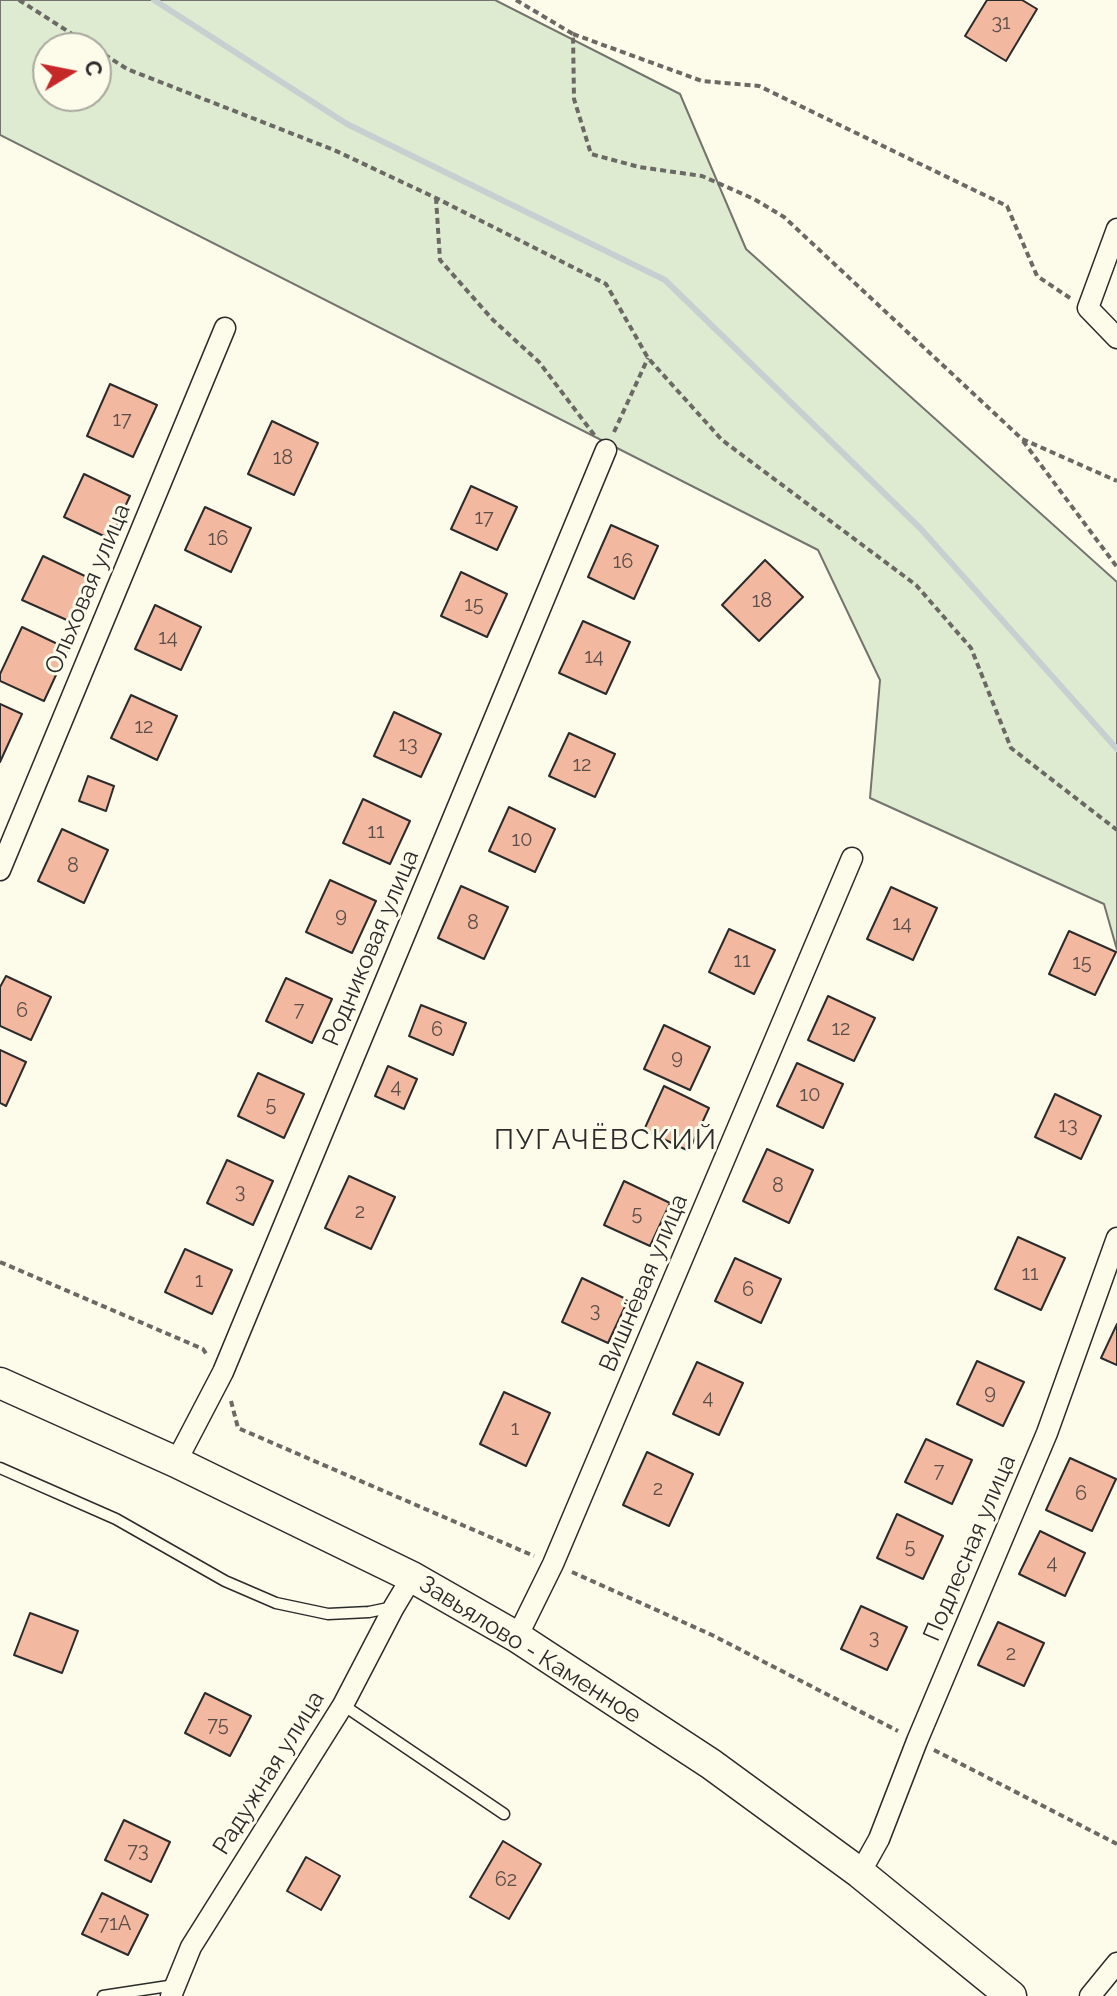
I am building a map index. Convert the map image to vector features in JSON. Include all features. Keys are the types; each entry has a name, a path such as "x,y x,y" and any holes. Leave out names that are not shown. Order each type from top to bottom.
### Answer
{"main road":[{"name":"Завьялово - Каменное","path":"0,1383 176,1462 412,1577 517,1637 711,1764 860,1873 1011,1996"}],"street":[{"path":"1117,229 1088,308 1117,338"},
{"name":"Ольховая улица","path":"0,870 225,328"},
{"name":"Родниковая улица","path":"176,1462 229,1357 606,450"},
{"name":"Вишнёвая улица","path":"517,1637 560,1549 852,858"},
{"name":"Подлесная улица","path":"860,1873 879,1839 1047,1433 1117,1238"},
{"name":"Радужная улица","path":"173,1990 191,1947 343,1705 412,1577"},
{"path":"1090,1996 1117,1963"}],"lane":[{"path":"0,1468 116,1519 225,1581 276,1603 328,1614 394,1607"},
{"path":"343,1705 504,1814"},
{"path":"103,1996 173,1990"}],"path":[{"path":"19,0 69,32"},
{"path":"516,0 573,34 702,81 759,86 1007,206 1037,276 1088,308"},
{"path":"573,34 574,99 591,154 639,167 702,176 754,199 784,217 1022,439 1117,567"},
{"path":"112,60 127,69 285,129 436,198 606,284 648,358 722,440 916,585 971,648 1011,748 1117,830"},
{"path":"436,198 440,260 493,320 539,362 606,450 648,358"},
{"path":"1022,439 1117,481"}],"green space":[{"path":"0,0 495,0 680,94 746,249 1117,582 1117,950 1104,904 870,798 880,680 818,550 0,135"}],"building":[{"path":"987,0 1022,0 1037,9 1006,61 965,36"},
{"path":"110,384 157,405 133,457 87,436"},
{"path":"272,421 318,443 294,495 248,474"},
{"path":"84,474 130,496 110,539 64,517"},
{"path":"471,486 517,507 497,550 451,529"},
{"path":"205,507 251,528 231,572 185,550"},
{"path":"611,525 658,546 634,599 588,577"},
{"path":"43,556 89,578 69,621 22,600"},
{"path":"765,560 803,597 759,641 722,605"},
{"path":"461,572 507,594 487,637 441,616"},
{"path":"155,605 201,627 181,670 135,649"},
{"path":"583,621 630,642 606,694 559,673"},
{"path":"22,627 68,649 44,701 0,681 0,674"},
{"path":"131,695 177,716 157,760 111,738"},
{"path":"0,704 22,714 0,762"},
{"path":"394,712 441,734 421,777 374,756"},
{"path":"569,733 615,754 595,797 549,776"},
{"path":"88,776 114,786 106,811 79,801"},
{"path":"363,799 410,821 390,864 343,843"},
{"path":"509,807 555,829 535,872 489,851"},
{"path":"62,829 108,850 84,903 38,881"},
{"path":"330,880 376,901 352,953 306,932"},
{"path":"461,886 508,907 484,959 438,938"},
{"path":"891,887 937,908 913,960 867,939"},
{"path":"729,929 775,950 754,994 709,972"},
{"path":"1069,931 1116,952 1095,995 1049,974"},
{"path":"6,976 51,997 31,1040 0,1026 0,987"},
{"path":"286,978 332,999 312,1043 266,1021"},
{"path":"828,996 875,1018 854,1061 808,1040"},
{"path":"421,1005 466,1023 453,1055 409,1036"},
{"path":"664,1025 710,1047 690,1090 644,1069"},
{"path":"0,1050 26,1062 6,1106 0,1103"},
{"path":"797,1063 843,1084 823,1128 777,1106"},
{"path":"388,1066 417,1079 404,1109 375,1096"},
{"path":"258,1073 304,1094 284,1138 238,1116"},
{"path":"664,1086 709,1108 689,1151 644,1130"},
{"path":"1055,1094 1101,1116 1081,1159 1035,1137"},
{"path":"767,1149 813,1170 789,1223 743,1201"},
{"path":"227,1160 273,1181 253,1225 207,1203"},
{"path":"349,1176 395,1197 371,1249 325,1228"},
{"path":"624,1181 670,1203 650,1246 604,1225"},
{"path":"1018,1237 1065,1258 1041,1310 995,1289"},
{"path":"185,1249 232,1270 212,1314 165,1292"},
{"path":"735,1258 781,1279 761,1323 715,1301"},
{"path":"582,1278 628,1300 608,1343 562,1322"},
{"path":"1117,1324 1117,1365 1101,1358"},
{"path":"977,1361 1024,1382 1003,1426 957,1404"},
{"path":"697,1362 743,1383 719,1435 673,1414"},
{"path":"504,1392 550,1413 526,1466 480,1444"},
{"path":"926,1439 972,1460 952,1504 905,1482"},
{"path":"647,1452 693,1474 669,1526 623,1505"},
{"path":"1070,1458 1116,1479 1092,1531 1046,1510"},
{"path":"897,1514 943,1536 923,1579 877,1558"},
{"path":"1040,1531 1085,1553 1065,1596 1019,1574"},
{"path":"861,1606 907,1627 887,1670 841,1649"},
{"path":"30,1613 78,1631 62,1673 14,1655"},
{"path":"998,1622 1044,1643 1024,1686 978,1665"},
{"path":"205,1693 251,1716 230,1756 185,1733"},
{"path":"124,1820 170,1842 151,1882 105,1860"},
{"path":"503,1841 541,1864 509,1919 470,1897"},
{"path":"306,1857 340,1876 321,1910 287,1891"},
{"path":"102,1893 148,1915 128,1955 82,1934"}],"waterway":[{"path":"154,0 347,124 665,280 921,529 1117,749"}],"district":[{"name":"ПУГАЧЁВСКИЙ","path":"606,1141"}]}
